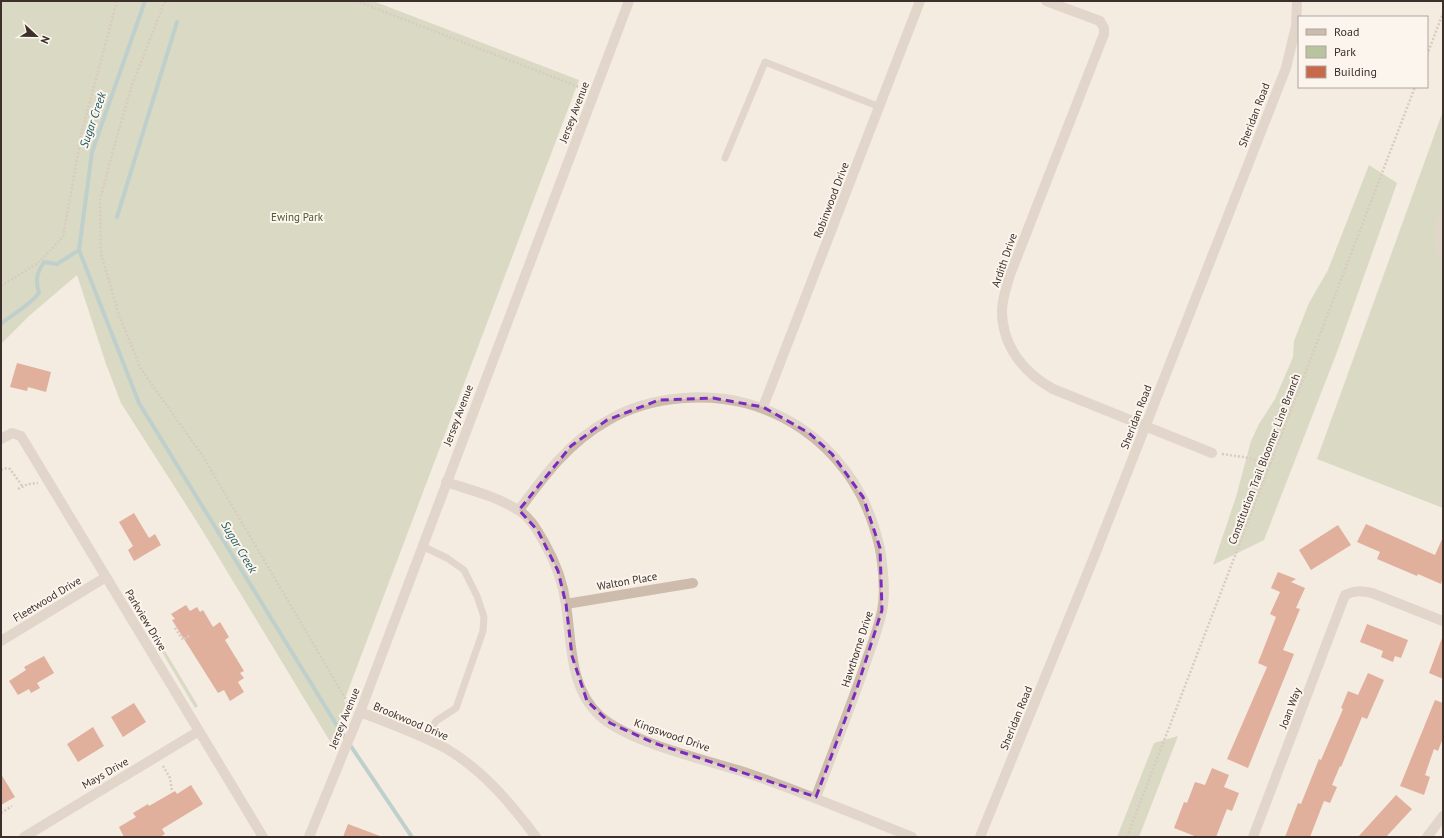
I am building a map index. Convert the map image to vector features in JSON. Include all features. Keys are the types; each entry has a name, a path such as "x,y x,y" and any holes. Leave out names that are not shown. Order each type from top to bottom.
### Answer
{"street":[{"name":"Jersey Avenue","path":"309,837 358,716 629,1"},
{"name":"Robinwood Drive","path":"763,407 920,1"},
{"name":"Ardith Drive","path":"1046,1 1100,21 1104,28 1104,34 1010,275 1003,300 1005,331 1014,354 1022,366 1040,382 1053,390 1145,425 1212,453"},
{"name":"Sheridan Road","path":"980,837 1094,557 1286,68 1296,26 1297,1"},
{"name":"Hawthorne Drive","path":"519,510 552,468 572,446 607,420 659,400 697,397 734,400 763,407 809,433 832,454 862,497 869,513 880,548 883,596 878,628 816,797"},
{"name":"Parkview Drive","path":"1,440 12,433 21,436 263,837"},
{"name":"Kingswood Drive","path":"446,482 481,493 519,510 532,522 552,556 566,604 572,656 576,676 587,701 600,716 626,731 654,743 816,797 912,837"},
{"name":"Fleetwood Drive","path":"1,641 106,577"},
{"name":"Walton Place","path":"566,604 693,583"},
{"name":"Joan Way","path":"1253,837 1345,595 1352,591 1360,590 1372,593 1443,621"},
{"name":"Brookwood Drive","path":"358,716 426,739 448,750 478,772 516,810 536,837"},
{"name":"Mays Drive","path":"24,837 199,731"},
{"path":"1427,837 1443,816"}],"lane":[{"path":"725,158 765,62 880,107"},
{"path":"1443,215 1440,222 1440,235 1443,256"},
{"path":"422,546 447,558 464,570 484,617 483,631 456,708 436,721 426,739"}],"path":[{"path":"1,286 38,263 63,237 82,131 117,1"},
{"path":"165,1 132,85 100,200 101,254 119,315 141,368 204,458 348,703"},
{"path":"356,1 579,87"},
{"path":"1428,52 1443,13"},
{"name":"Constitution Trail Bloomer Line Branch","path":"1127,837 1415,88"},
{"path":"1212,453 1250,458 1270,465"},
{"path":"1,470 7,468 10,469 23,487"},
{"path":"18,489 37,483 46,478"},
{"path":"175,628 183,640 189,636"},
{"path":"157,757 168,774 172,791"},
{"path":"1,812 12,806"}],"highlighted area":[{"path":"713,398 763,407 809,433 832,454 863,497 880,548 882,610 857,688 816,797 654,743 610,723 587,701 572,656 566,604 558,571 538,531 519,510 571,446 607,420 659,400"}],"green space":[{"name":"Ewing Park","path":"1,1 373,1 579,80 344,701 346,704 331,743 199,525 121,403 106,364 77,275 29,316 1,344"},
{"path":"1443,111 1443,508 1317,459"},
{"path":"1369,165 1397,183 1337,352 1264,540 1213,565 1236,497 1251,441 1259,424 1275,399 1293,357 1294,341 1309,303 1328,270"},
{"path":"162,646 198,706 195,708 159,647"},
{"path":"1178,736 1139,837 1117,837 1154,743"}],"building":[{"path":"17,363 51,372 46,392 28,387 27,391 10,387"},
{"path":"134,513 149,538 155,534 161,545 134,561 128,550 133,546 119,522"},
{"path":"1366,524 1435,555 1443,537 1443,578 1441,584 1418,574 1417,576 1377,559 1380,552 1357,542"},
{"path":"1338,525 1351,545 1311,570 1299,550"},
{"path":"1278,572 1296,579 1291,582 1305,588 1296,608 1300,609 1283,650 1294,654 1248,768 1227,759 1267,667 1258,663 1276,617 1270,614 1280,592 1271,588"},
{"path":"186,605 190,611 197,607 200,612 203,610 213,627 220,622 229,637 225,640 244,671 240,673 244,678 238,682 244,692 230,701 224,690 218,693 172,620 175,619 171,614"},
{"path":"1367,624 1408,640 1401,658 1395,656 1393,662 1381,657 1383,651 1360,642"},
{"path":"1442,638 1443,639 1443,679 1429,673"},
{"path":"44,656 54,673 37,683 40,688 31,693 29,689 18,695 9,681 26,670 24,667"},
{"path":"1368,673 1384,680 1367,719 1362,717 1341,767 1340,766 1332,785 1337,787 1330,803 1324,801 1310,837 1285,837 1298,803 1301,804 1319,759 1321,760 1343,709 1341,708 1348,691 1358,695"},
{"path":"1435,700 1443,703 1443,738 1438,751 1434,749 1425,775 1430,777 1424,795 1400,786"},
{"path":"134,703 146,722 123,737 111,717"},
{"path":"93,727 104,746 78,762 67,744"},
{"path":"1212,768 1229,775 1224,787 1239,793 1232,811 1227,809 1216,837 1197,837 1174,828 1184,802 1187,803 1195,782 1205,785"},
{"path":"1,774 15,797 1,805"},
{"path":"191,785 203,804 162,829 165,834 160,837 124,837 119,827 136,817 133,813 148,804 149,806 175,791 177,794"},
{"path":"1396,795 1412,809 1386,837 1358,837"},
{"path":"348,824 380,836 380,837 343,837"}],"waterway":[{"name":"Sugar Creek","path":"145,1 92,152 79,250 139,403 336,724 412,837"},
{"path":"117,217 177,22"},
{"name":"Sugar Creek","path":"1,324 26,306 39,293 37,276 44,262 57,264 79,250"}]}
